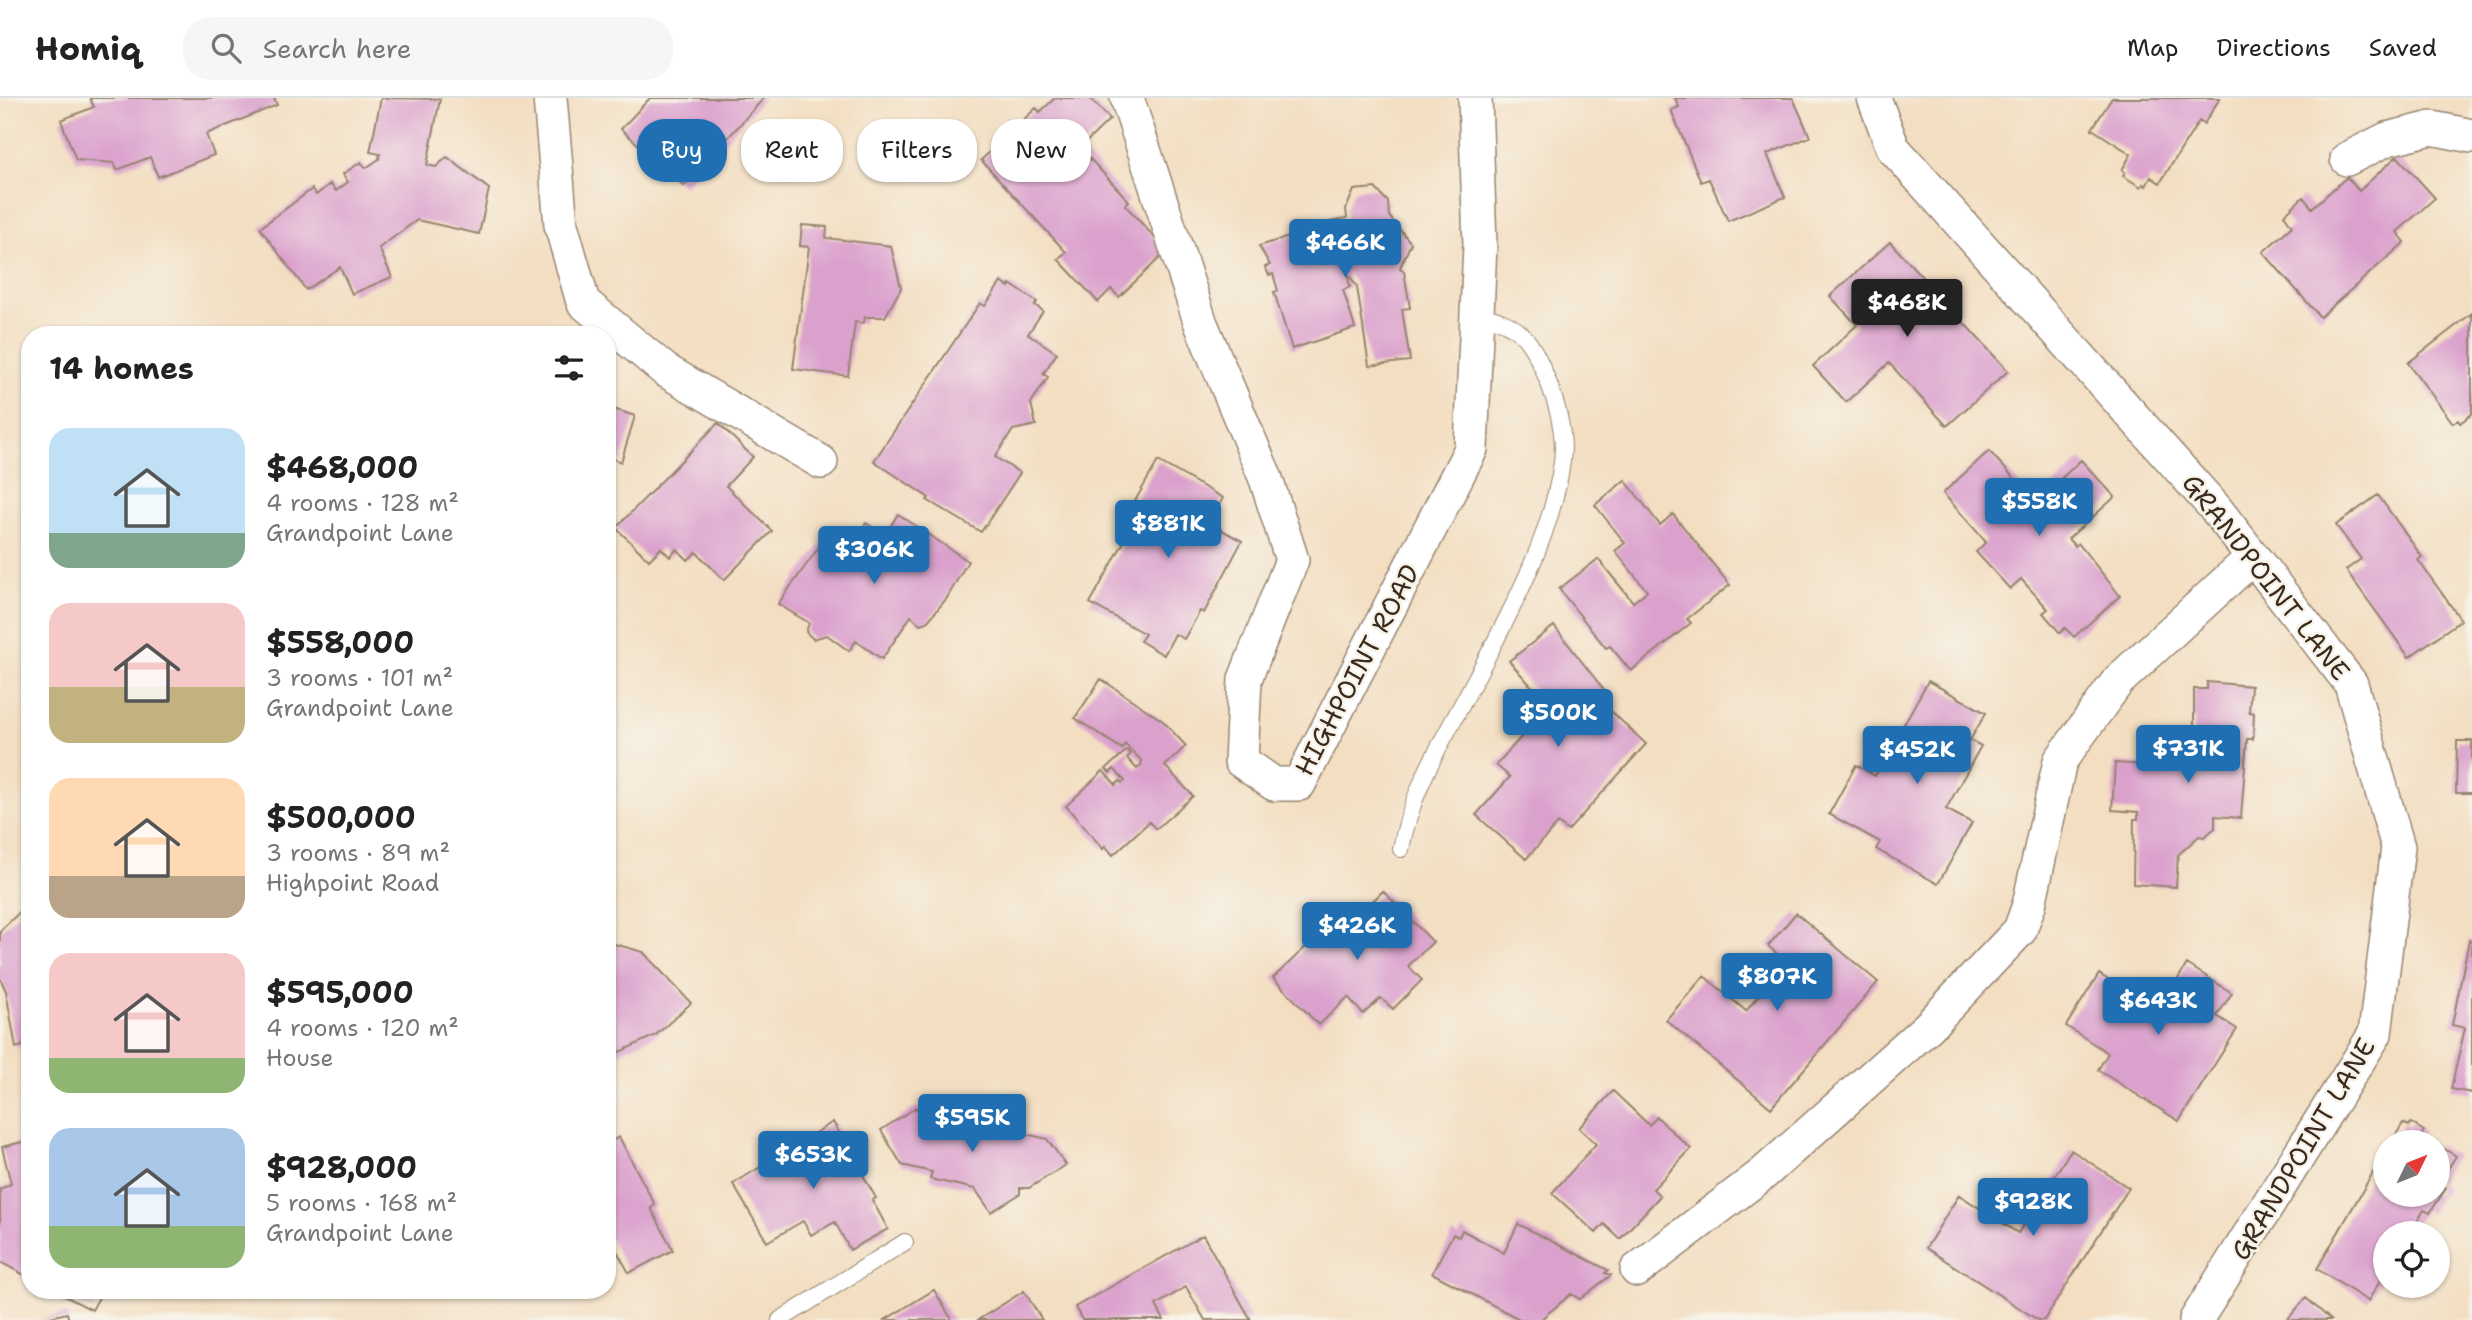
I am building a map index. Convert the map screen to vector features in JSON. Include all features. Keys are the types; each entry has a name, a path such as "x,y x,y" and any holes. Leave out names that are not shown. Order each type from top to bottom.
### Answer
{"street":[{"path":"550,98 561,225 583,302 612,326"},
{"name":"HIGHPOINT ROAD","path":"1128,98 1201,324 1266,479 1292,560 1245,680 1241,761 1274,784 1299,784 1471,449 1480,246 1475,98"},
{"name":"GRANDPOINT LANE","path":"1874,98 1893,148 2216,509 2351,684 2398,847 2375,1034 2196,1320"},
{"path":"2347,159 2387,139 2432,128 2472,135"},
{"path":"616,329 665,370 821,461"},
{"path":"1637,1270 1774,1164 1928,1027 2020,930 2029,905 2060,761 2118,681 2253,557"}],"lane":[{"path":"1401,849 1418,785 1469,692 1549,524 1562,460 1560,416 1539,360 1513,325 1477,314"},
{"path":"780,1320 905,1242"}],"building":[{"path":"90,98 274,98 277,105 206,134 214,155 158,177 150,157 117,170 114,163 76,160 61,120 94,107"},
{"path":"381,98 440,99 427,165 436,167 447,157 489,189 479,234 417,220 379,248 392,277 352,294 340,267 306,290 260,228 312,189 316,195 330,184 336,191 348,182 343,174 361,162 366,168 379,159 380,154 370,152"},
{"path":"650,98 764,98 745,119 741,119 741,123 727,139 727,119 637,119 637,143 621,129"},
{"path":"1055,98 1090,98 1110,119 1091,137 1091,119 1024,119 1036,108 1040,112"},
{"path":"1675,98 1793,98 1810,137 1767,154 1785,197 1728,221 1709,179 1701,182 1671,110 1679,107"},
{"path":"2112,98 2220,98 2204,124 2199,121 2160,183 2151,177 2146,186 2143,184 2141,187 2123,176 2125,172 2122,170 2131,154 2092,129"},
{"path":"991,151 991,171 981,160"},
{"path":"2397,156 2435,198 2397,232 2405,242 2320,317 2263,252 2292,226 2284,215 2303,197 2312,208 2347,177 2359,191"},
{"path":"1091,160 1129,201 1125,205 1167,251 1119,297 1111,289 1098,302 1058,259 1066,252 1001,182 1091,182"},
{"path":"1375,188 1388,202 1389,216 1411,243 1400,268 1404,271 1410,308 1402,309 1410,361 1369,366 1357,287 1347,272 1350,287 1343,290 1355,328 1292,349 1274,292 1278,291 1273,274 1269,275 1265,267 1270,265 1259,246 1305,232 1304,228 1347,218 1346,209 1354,190"},
{"path":"802,225 827,227 826,238 891,246 901,288 885,317 865,317 864,323 855,322 848,376 793,369 809,247 800,246"},
{"path":"1890,242 2008,371 1947,426 1889,363 1846,402 1813,366 1857,325 1830,296"},
{"path":"1001,282 1009,287 1010,284 1037,302 1035,305 1043,311 1028,334 1057,353 1043,374 1048,377 1031,403 1036,425 1013,430 995,457 1020,473 981,532 927,500 929,498 874,461 980,303 985,306"},
{"path":"2472,313 2472,414 2460,423 2458,420 2453,423 2408,363"},
{"path":"616,410 635,416 621,462 616,460"},
{"path":"718,423 753,457 726,486 772,531 724,580 696,552 688,560 677,549 670,557 661,548 649,560 616,528"},
{"path":"1989,451 2036,502 2081,460 2115,497 2068,539 2075,546 2078,543 2120,596 2074,637 2065,628 2060,633 2043,613 2048,609 2021,579 2010,589 1976,552 1986,542 1943,493"},
{"path":"1158,461 1223,498 1209,523 1242,541 1204,613 1200,611 1184,639 1175,634 1164,655 1140,641 1145,634 1090,603 1141,511 1132,506"},
{"path":"1625,480 1660,525 1673,514 1730,585 1687,619 1691,623 1631,671 1610,646 1606,648 1559,589 1598,559 1633,602 1647,591 1615,551 1625,543 1595,505"},
{"path":"2378,495 2422,557 2418,560 2461,620 2409,657 2346,570 2361,559 2336,525"},
{"path":"898,514 968,561 947,598 927,622 920,624 911,616 882,659 856,641 849,651 827,635 813,639 806,632 809,623 778,604 825,539 847,552 866,523 885,535"},
{"path":"1554,626 1604,690 1596,697 1646,744 1568,831 1558,823 1526,859 1476,815 1510,777 1496,765 1549,706 1509,661"},
{"path":"1101,679 1163,721 1186,746 1165,766 1193,796 1156,829 1149,822 1113,855 1105,846 1103,849 1066,806 1103,771 1116,785 1125,781 1114,769 1110,773 1106,769 1127,750 1131,754 1127,758 1137,769 1141,765 1142,761 1125,744 1122,749 1075,718"},
{"path":"1928,681 1986,713 1970,740 1981,746 1946,809 1972,823 1938,884 1876,849 1880,842 1829,814 1856,765 1875,776"},
{"path":"2207,682 2251,686 2249,712 2254,713 2253,739 2247,739 2241,818 2215,816 2215,828 2204,837 2199,836 2178,855 2176,887 2133,884 2134,819 2138,819 2138,812 2112,810 2115,763 2191,768 2189,759 2194,731 2194,689 2207,689"},
{"path":"2457,741 2472,741 2472,793 2456,793"},
{"path":"1383,891 1433,942 1408,966 1422,980 1393,1009 1381,998 1363,1014 1348,997 1319,1025 1273,978 1332,922 1341,932"},
{"path":"21,911 21,1046 16,1048 6,991 0,978 0,931"},
{"path":"1796,913 1878,982 1771,1108 1666,1020 1704,976 1746,1011 1787,962 1768,946"},
{"path":"2469,940 2472,941 2472,1093 2451,1089 2465,1028 2452,1025"},
{"path":"616,944 643,952 691,1003 656,1035 620,1052 616,1050"},
{"path":"2187,964 2232,993 2217,1016 2237,1029 2179,1121 2098,1070 2108,1053 2066,1026 2099,974 2153,1008 2168,984 2173,987"},
{"path":"1613,1091 1649,1125 1657,1117 1691,1149 1653,1189 1660,1196 1620,1239 1604,1224 1596,1233 1552,1193 1596,1144 1579,1128"},
{"path":"915,1108 1047,1139 1066,1165 1029,1188 1020,1188 1020,1194 991,1212 975,1189 930,1179 932,1172 902,1165 881,1130"},
{"path":"833,1122 876,1198 872,1200 888,1229 850,1250 835,1222 811,1235 803,1221 767,1242 733,1184"},
{"path":"2403,1123 2409,1126 2411,1123 2422,1130 2399,1130"},
{"path":"619,1137 655,1205 651,1208 673,1250 629,1273 616,1249 616,1138"},
{"path":"21,1142 21,1273 0,1262 0,1189 11,1184 2,1147"},
{"path":"2071,1150 2129,1188 2044,1320 2038,1320 1926,1248 1959,1195 2018,1233"},
{"path":"2450,1152 2456,1156 2450,1166"},
{"path":"2373,1173 2373,1208 2433,1208 2430,1213 2424,1210 2418,1221 2373,1221 2373,1293 2368,1301 2317,1269"},
{"path":"1518,1224 1608,1270 1605,1273 1611,1275 1580,1299 1571,1294 1540,1320 1521,1320 1432,1273 1453,1234 1459,1237 1462,1230 1504,1253"},
{"path":"1203,1235 1251,1320 1205,1320 1186,1287 1156,1305 1164,1320 1082,1320 1075,1307"},
{"path":"934,1290 952,1320 885,1320"},
{"path":"1024,1291 1042,1320 978,1320"},
{"path":"2306,1298 2331,1320 2287,1320"},
{"path":"71,1299 98,1299 92,1310"},
{"path":"67,1313 69,1320 42,1320 42,1319"}]}
